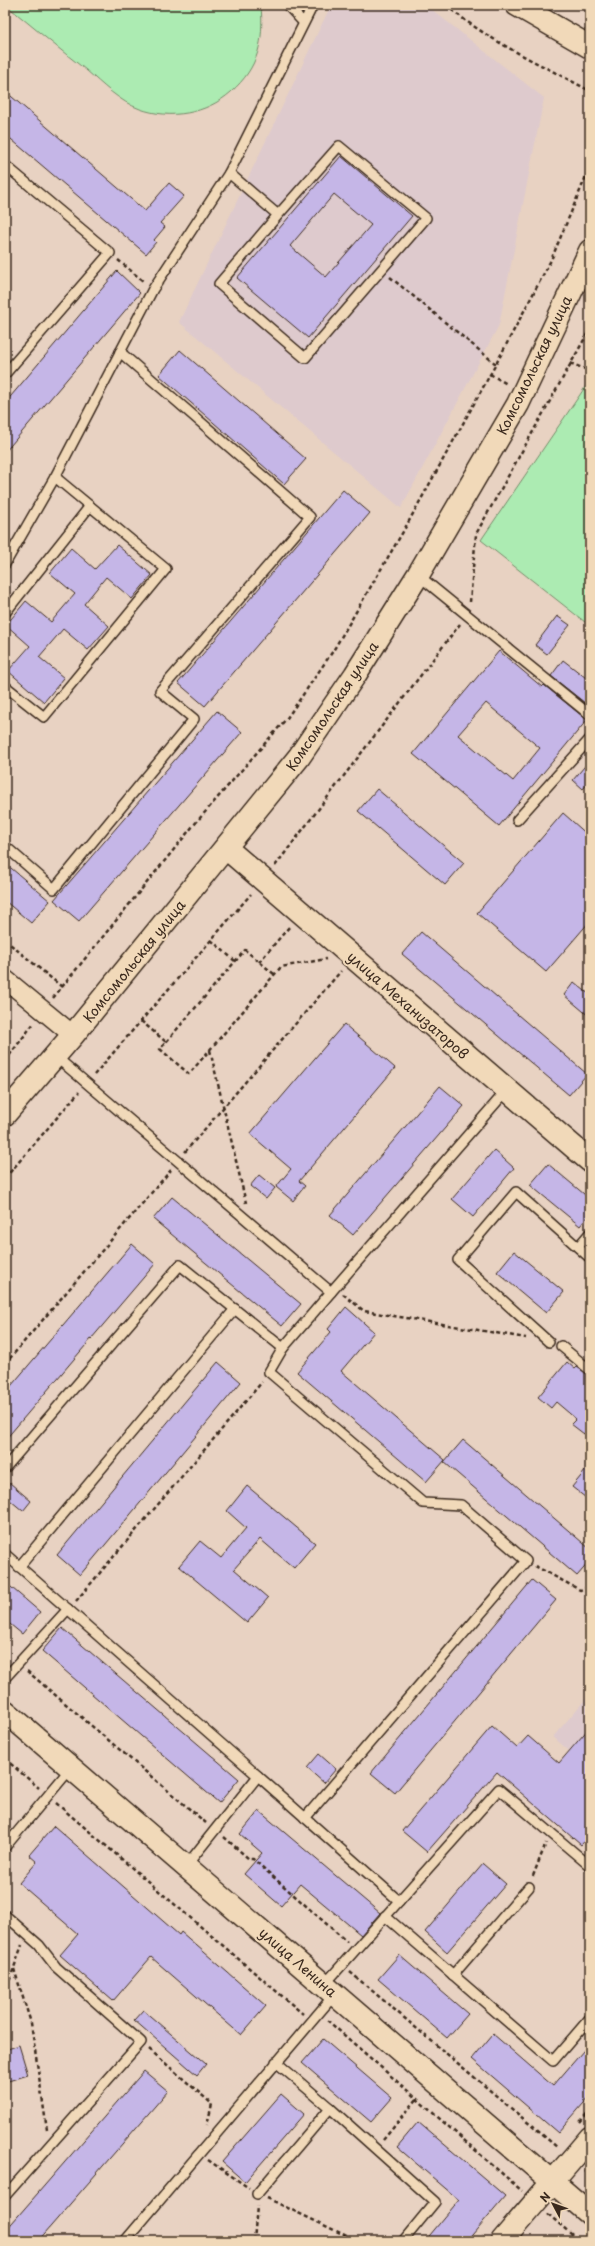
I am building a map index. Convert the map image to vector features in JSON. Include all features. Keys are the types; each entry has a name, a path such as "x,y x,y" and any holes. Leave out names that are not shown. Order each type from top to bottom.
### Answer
{"main road":[{"path":"517,5 568,36 590,47"},
{"name":"Комсомольская улица","path":"6,1112 74,1035 226,848 303,751 356,675 418,575 518,404 590,250"},
{"name":"улица Механизаторов","path":"226,848 263,880 342,958 507,1090 590,1161"},
{"name":"улица Ленина","path":"5,1711 590,2214"},
{"path":"502,2241 590,2138"}],"street":[{"path":"5,979 74,1035"}],"lane":[{"path":"287,5 303,22"},
{"path":"5,564 55,477 153,289 229,172 303,22 313,5"},
{"path":"339,146 426,218 305,358 219,284 278,215 339,146"},
{"path":"5,165 110,253 5,374"},
{"path":"229,172 278,215"},
{"path":"5,846 54,889 194,719 160,691 310,517 120,352"},
{"path":"5,686 44,717 166,569 55,477"},
{"path":"5,613 90,506"},
{"path":"418,575 590,715"},
{"path":"517,820 590,738"},
{"path":"55,1056 251,1223 333,1290"},
{"path":"305,1818 526,1561 461,1505 423,1503 269,1372 283,1348 507,1090"},
{"path":"549,1342 458,1260 516,1192 590,1258"},
{"path":"578,1247 590,1233"},
{"path":"5,1468 180,1265 283,1348"},
{"path":"19,1567 235,1309"},
{"path":"561,1346 590,1370"},
{"path":"5,1554 399,1901"},
{"path":"5,1678 68,1609"},
{"path":"5,1847 71,1768"},
{"path":"186,1866 258,1776"},
{"path":"125,2241 315,2016 342,1965 499,1789 590,1866"},
{"path":"453,1975 529,1887"},
{"path":"5,1915 39,1944 56,1967 141,2042 5,2196"},
{"path":"385,1916 554,2061 589,2022"},
{"path":"276,2062 376,2148 435,2202 403,2241"},
{"path":"258,2194 330,2108"}],"path":[{"path":"446,5 464,21 497,42 590,91"},
{"path":"5,1060 43,1010 193,826 287,718 337,644 496,364 550,260 590,167"},
{"path":"110,253 153,289"},
{"path":"382,270 496,364"},
{"path":"5,1178 263,880 470,612 476,534 590,329"},
{"path":"570,363 590,371"},
{"path":"259,962 292,923"},
{"path":"5,940 62,987"},
{"path":"211,940 236,961"},
{"path":"274,974 245,950 160,1049 189,1074 281,967 342,958"},
{"path":"5,1364 224,1108 342,958"},
{"path":"141,1021 166,1042"},
{"path":"5,1028 8,1030 5,1040"},
{"path":"210,1050 251,1223"},
{"path":"333,1290 364,1311 549,1342"},
{"path":"76,1601 269,1372"},
{"path":"526,1561 580,1590 590,1587"},
{"path":"18,1664 249,1859 253,1859 259,1864 356,1949"},
{"path":"5,1760 301,2014 327,2020 418,2098 579,2241"},
{"path":"529,1887 550,1832"},
{"path":"5,1993 26,1934"},
{"path":"342,1965 590,2174"},
{"path":"14,1969 31,2023 50,2145"},
{"path":"141,2042 212,2104 199,2154 258,2194 357,2241"},
{"path":"376,2148 418,2098"},
{"path":"254,2241 258,2194"}],"shaded area":[{"path":"331,5 426,5 544,98 499,325 401,508 179,322"},
{"path":"590,1694 590,1769 553,1737"}],"green space":[{"path":"6,5 261,5 262,30 258,53 254,63 248,73 231,92 211,105 199,110 188,113 164,114 140,109 125,102"},
{"path":"590,380 590,626 481,540"}],"building":[{"path":"5,91 145,211 169,183 184,196 160,223 165,227 154,240 156,242 146,254 5,134"},
{"path":"341,156 412,216 308,338 237,278","holes":["334,194 371,225 326,277 290,246"]},
{"path":"117,271 140,293 5,452 5,403"},
{"path":"180,350 306,459 284,484 159,375"},
{"path":"343,490 370,513 205,706 178,683"},
{"path":"117,545 152,575 132,599 106,577 84,604 109,626 88,650 63,629 39,657 64,678 44,702 8,671 30,646 6,625 26,601 51,622 75,594 50,573 71,548 95,569"},
{"path":"557,616 570,625 547,654 535,645"},
{"path":"499,651 542,687 544,685 587,720 499,826 413,754","holes":["486,703 540,748 513,781 458,735"]},
{"path":"563,660 590,681 590,707 551,676"},
{"path":"217,711 242,732 79,921 54,900"},
{"path":"590,760 590,781 583,789 573,780"},
{"path":"377,789 464,863 445,885 358,811"},
{"path":"563,813 590,837 590,921 546,972 477,913"},
{"path":"5,863 50,901 31,923 5,901"},
{"path":"421,932 587,1074 569,1095 402,954"},
{"path":"574,982 590,995 590,1017 564,995"},
{"path":"344,1024 395,1068 299,1181 305,1186 293,1201 276,1187 291,1169 250,1134"},
{"path":"440,1086 464,1106 353,1235 330,1215"},
{"path":"494,1150 514,1168 473,1217 452,1199"},
{"path":"548,1164 590,1199 590,1214 580,1226 530,1185"},
{"path":"259,1175 275,1188 266,1199 250,1186"},
{"path":"172,1197 301,1304 282,1326 153,1219"},
{"path":"132,1244 155,1264 5,1440 5,1393"},
{"path":"514,1251 564,1292 546,1313 497,1272"},
{"path":"346,1307 374,1332 341,1371 445,1460 426,1482 297,1372 331,1332 328,1329"},
{"path":"218,1362 241,1382 80,1575 57,1555"},
{"path":"567,1362 575,1369 577,1367 590,1376 590,1427 584,1434 571,1424 576,1419 556,1402 551,1408 538,1397"},
{"path":"463,1440 590,1549 590,1561 577,1576 444,1462"},
{"path":"590,1465 590,1501 572,1487"},
{"path":"10,1483 31,1501 23,1511 5,1496 5,1490"},
{"path":"247,1486 315,1543 294,1568 260,1539 234,1569 268,1598 247,1623 179,1566 200,1541 221,1558 246,1528 227,1511"},
{"path":"532,1580 556,1600 395,1793 371,1773"},
{"path":"5,1582 40,1612 22,1634 5,1620"},
{"path":"62,1628 239,1779 219,1803 42,1651"},
{"path":"492,1726 517,1748 528,1736 559,1763 590,1727 590,1835 581,1845 497,1772 427,1852 402,1831"},
{"path":"319,1754 336,1769 324,1783 307,1768"},
{"path":"259,1811 380,1913 361,1935 300,1884 281,1906 244,1874 262,1853 240,1834"},
{"path":"54,1826 179,1935 181,1932 266,2006 241,2035 151,1957 113,2001 60,1955 78,1934 19,1883 37,1862 29,1855"},
{"path":"483,1864 506,1884 447,1952 425,1932"},
{"path":"399,1955 468,2014 447,2038 378,1979"},
{"path":"143,2010 206,2064 197,2075 134,2020"},
{"path":"493,2034 553,2086 590,2043 590,2096 558,2133 472,2059"},
{"path":"323,2039 392,2098 371,2122 302,2063"},
{"path":"19,2045 28,2075 5,2082 5,2050"},
{"path":"144,2071 168,2091 38,2241 5,2241 5,2231"},
{"path":"281,2094 304,2114 245,2182 222,2162"},
{"path":"418,2122 505,2196 467,2241 425,2241 459,2200 397,2147"}]}
